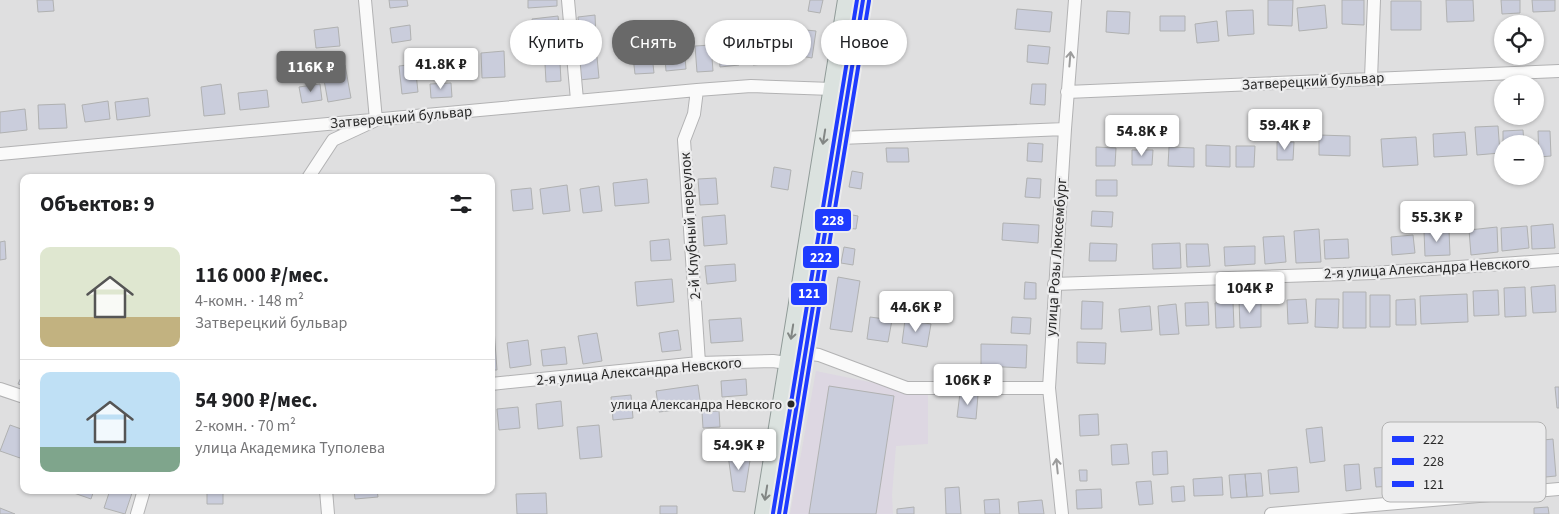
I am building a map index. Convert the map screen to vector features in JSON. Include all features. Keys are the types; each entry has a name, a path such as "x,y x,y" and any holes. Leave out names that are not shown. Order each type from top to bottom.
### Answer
{"main road":[{"path":"763,514 846,0"},
{"path":"779,514 863,0"},
{"path":"832,89 841,96 845,109"}],"street":[{"path":"311,174 333,140 376,120 365,0"},
{"path":"568,0 577,100"},
{"name":"улица Розы Люксембург","path":"1062,514 1049,388 1064,129 1075,0"},
{"path":"1371,79 1374,0"},
{"name":"Затверецкий бульвар","path":"1068,92 1559,71"},
{"name":"Затверецкий бульвар","path":"0,154 697,90 751,86 832,89"},
{"name":"2-й Клубный переулок","path":"697,90 694,114 684,140 699,363"},
{"path":"840,138 1064,129"},
{"name":"2-я улица Александра Невского","path":"1054,284 1374,273 1559,260"},
{"path":"805,353 819,355 907,388 1049,388"},
{"name":"2-я улица Александра Невского","path":"495,384 699,363 787,362"},
{"path":"0,389 20,396"},
{"path":"1546,490 1559,489"},
{"path":"137,514 143,494"},
{"path":"326,494 328,514"},
{"path":"1271,514 1409,502"}],"shaded area":[{"path":"816,371 928,394 928,444 896,446 892,495 893,514 790,514"}],"building":[{"path":"37,0 53,0 54,11 38,12"},
{"path":"389,0 407,0 408,6 390,8"},
{"path":"528,0 557,0 557,6 528,8"},
{"path":"810,0 823,0 820,13 808,11"},
{"path":"1268,0 1293,0 1292,26 1268,25"},
{"path":"1342,0 1364,0 1364,25 1342,24"},
{"path":"1446,0 1473,0 1474,21 1447,22"},
{"path":"1501,0 1520,0 1520,13 1502,14"},
{"path":"1532,0 1555,0 1555,11 1533,12"},
{"path":"1391,1 1421,1 1421,30 1391,30"},
{"path":"1325,5 1327,28 1299,31 1297,8"},
{"path":"1017,9 1052,12 1050,32 1015,29"},
{"path":"1253,10 1254,34 1228,36 1226,11"},
{"path":"1107,11 1130,12 1129,34 1106,32"},
{"path":"595,15 595,20 578,20 578,17"},
{"path":"558,16 558,20 532,20"},
{"path":"1160,16 1185,16 1185,31 1160,31"},
{"path":"1217,21 1219,41 1197,43 1195,24"},
{"path":"410,25 411,40 392,43 390,28"},
{"path":"338,27 340,46 316,48 314,30"},
{"path":"811,30 816,31 811,58"},
{"path":"705,45 705,65 713,65 713,71 697,72 695,46"},
{"path":"1028,45 1050,47 1048,64 1027,62"},
{"path":"504,51 505,77 482,78 481,53"},
{"path":"415,64 418,92 402,94 399,66"},
{"path":"345,65 351,98 328,102 322,69"},
{"path":"545,65 560,65 561,81 546,82"},
{"path":"578,65 598,65 599,78 579,80"},
{"path":"634,65 653,65 654,73 635,74"},
{"path":"666,65 686,65 686,69 666,71"},
{"path":"720,65 739,65 720,67"},
{"path":"451,83 452,97 431,98 430,84"},
{"path":"221,84 225,114 204,116 201,87"},
{"path":"320,84 322,100 302,103 299,87"},
{"path":"1032,84 1046,84 1045,105 1030,104"},
{"path":"267,90 269,107 240,110 238,93"},
{"path":"148,98 150,116 117,120 115,102"},
{"path":"108,101 110,119 85,122 82,105"},
{"path":"65,104 67,128 39,129 38,105"},
{"path":"25,109 27,130 0,133 0,112"},
{"path":"1498,126 1499,135 1494,135 1494,154 1477,155 1475,127"},
{"path":"1523,130 1523,135 1503,135 1503,131"},
{"path":"1538,131 1550,131 1551,156 1544,157 1544,135 1538,135"},
{"path":"1465,132 1467,155 1434,157 1433,134"},
{"path":"1319,135 1350,136 1350,156 1319,155"},
{"path":"1416,137 1418,165 1383,167 1381,139"},
{"path":"1277,142 1294,142 1293,160 1277,160"},
{"path":"1028,143 1043,144 1042,162 1027,161"},
{"path":"1206,145 1230,146 1230,167 1206,166"},
{"path":"1236,146 1255,146 1254,167 1236,167"},
{"path":"1096,147 1116,148 1115,166 1096,166"},
{"path":"1169,147 1194,148 1194,167 1168,166"},
{"path":"886,148 908,148 909,162 887,162"},
{"path":"1132,150 1153,150 1152,165 1132,165"},
{"path":"774,167 791,170 788,190 771,187"},
{"path":"852,171 863,173 861,189 849,187"},
{"path":"716,178 718,204 700,205 698,179"},
{"path":"1027,178 1041,179 1040,198 1025,197"},
{"path":"647,179 649,203 615,206 613,183"},
{"path":"1096,180 1117,180 1117,196 1096,196"},
{"path":"567,185 570,211 543,214 540,189"},
{"path":"599,186 602,211 583,213 580,189"},
{"path":"531,188 533,209 513,211 511,190"},
{"path":"1092,211 1113,212 1112,227 1091,226"},
{"path":"847,214 858,216 856,229 845,228"},
{"path":"725,215 727,244 704,246 702,217"},
{"path":"1003,223 1039,225 1038,243 1002,240"},
{"path":"1553,224 1555,248 1532,249 1531,226"},
{"path":"1527,226 1529,248 1502,251 1501,228"},
{"path":"1497,227 1498,252 1471,255 1469,230"},
{"path":"1319,229 1321,262 1296,263 1294,231"},
{"path":"1449,230 1450,255 1425,256 1424,231"},
{"path":"1413,235 1415,253 1392,255 1391,237"},
{"path":"1284,236 1286,262 1265,264 1263,237"},
{"path":"669,239 671,260 651,261 650,241"},
{"path":"1348,239 1349,258 1325,259 1324,240"},
{"path":"5,241 6,259 0,260 0,242"},
{"path":"1090,243 1117,244 1116,261 1089,261"},
{"path":"1180,243 1181,268 1153,269 1152,244"},
{"path":"1186,244 1208,244 1210,266 1187,267"},
{"path":"1255,246 1255,264 1225,266 1224,247"},
{"path":"844,247 855,249 853,265 841,263"},
{"path":"735,264 736,281 707,284 705,266"},
{"path":"838,277 860,281 852,332 830,329"},
{"path":"672,279 674,302 637,306 635,282"},
{"path":"1025,282 1036,283 1036,299 1024,299"},
{"path":"1555,285 1556,312 1533,313 1531,287"},
{"path":"1525,287 1526,316 1505,317 1504,288"},
{"path":"1498,290 1499,315 1474,316 1473,291"},
{"path":"1343,292 1366,292 1366,328 1343,328"},
{"path":"1467,294 1468,322 1421,324 1420,296"},
{"path":"1370,295 1390,295 1390,327 1370,327"},
{"path":"1306,299 1308,323 1288,324 1287,300"},
{"path":"1316,299 1339,299 1338,328 1315,327"},
{"path":"1415,299 1416,325 1396,325 1396,300"},
{"path":"1239,300 1261,300 1261,327 1240,328"},
{"path":"1082,301 1103,302 1102,329 1081,329"},
{"path":"1208,302 1209,325 1186,326 1185,303"},
{"path":"1233,302 1234,327 1216,328 1215,303"},
{"path":"1176,304 1179,334 1160,335 1158,306"},
{"path":"1150,306 1152,330 1121,332 1119,309"},
{"path":"870,317 892,320 888,342 867,339"},
{"path":"1012,317 1031,318 1030,334 1011,333"},
{"path":"741,318 743,341 711,343 709,320"},
{"path":"905,320 931,324 927,347 902,343"},
{"path":"678,330 681,350 662,352 659,333"},
{"path":"597,333 602,361 583,364 578,336"},
{"path":"528,340 531,365 510,368 507,343"},
{"path":"1077,342 1106,343 1105,364 1077,363"},
{"path":"495,343 497,370 495,370"},
{"path":"981,344 1027,345 1026,368 981,366"},
{"path":"565,347 567,364 543,366 541,350"},
{"path":"746,379 747,395 722,397 721,381"},
{"path":"698,385 701,407 659,412 656,391"},
{"path":"829,386 894,396 876,514 809,514"},
{"path":"1555,387 1559,387 1559,408 1557,408"},
{"path":"960,393 978,395 976,419 957,417"},
{"path":"631,395 633,418 613,420 611,397"},
{"path":"561,401 563,426 538,429 536,404"},
{"path":"518,407 520,428 499,430 497,409"},
{"path":"719,411 720,427 703,428 702,412"},
{"path":"1098,414 1099,435 1080,436 1079,415"},
{"path":"10,425 20,429 20,458 0,451"},
{"path":"599,425 602,457 580,459 577,427"},
{"path":"1322,427 1325,461 1310,463 1306,429"},
{"path":"1553,439 1556,476 1546,477 1546,440"},
{"path":"1127,444 1129,464 1112,465 1111,445"},
{"path":"1167,451 1168,474 1153,475 1152,452"},
{"path":"751,454 745,492 733,491 728,455"},
{"path":"1359,464 1361,489 1346,491 1344,465"},
{"path":"1297,467 1299,492 1270,494 1268,470"},
{"path":"1374,468 1382,468 1382,487 1376,487"},
{"path":"1079,470 1087,470 1087,481 1080,481"},
{"path":"1261,473 1263,496 1247,497 1245,474"},
{"path":"1245,474 1247,497 1231,498 1229,475"},
{"path":"1222,477 1223,495 1194,496 1193,479"},
{"path":"1151,481 1153,504 1139,505 1136,482"},
{"path":"1184,486 1185,501 1172,502 1171,487"},
{"path":"959,487 961,514 946,514 945,488"},
{"path":"1101,489 1102,508 1077,509 1076,490"},
{"path":"546,493 547,514 517,514 516,494"},
{"path":"77,494 93,494 91,499"},
{"path":"109,494 132,494 125,514 104,508"},
{"path":"207,494 223,494 223,504 207,504"},
{"path":"354,494 378,494 378,497 355,499"},
{"path":"999,499 1000,514 985,514 984,500"},
{"path":"1042,500 1044,514 1019,514 1018,502"},
{"path":"660,506 677,506 677,514 660,514"},
{"path":"914,507 914,514 897,514 897,509"},
{"path":"1548,507 1549,514 1534,514 1534,508"},
{"path":"0,508 15,514 0,514"}],"transit line":[{"name":"121","path":"773,513 857,0"},
{"name":"222","path":"779,514 863,0"},
{"name":"228","path":"785,514 869,1"}],"place":[{"name":"улица Александра Невского","path":"791,404"}]}
